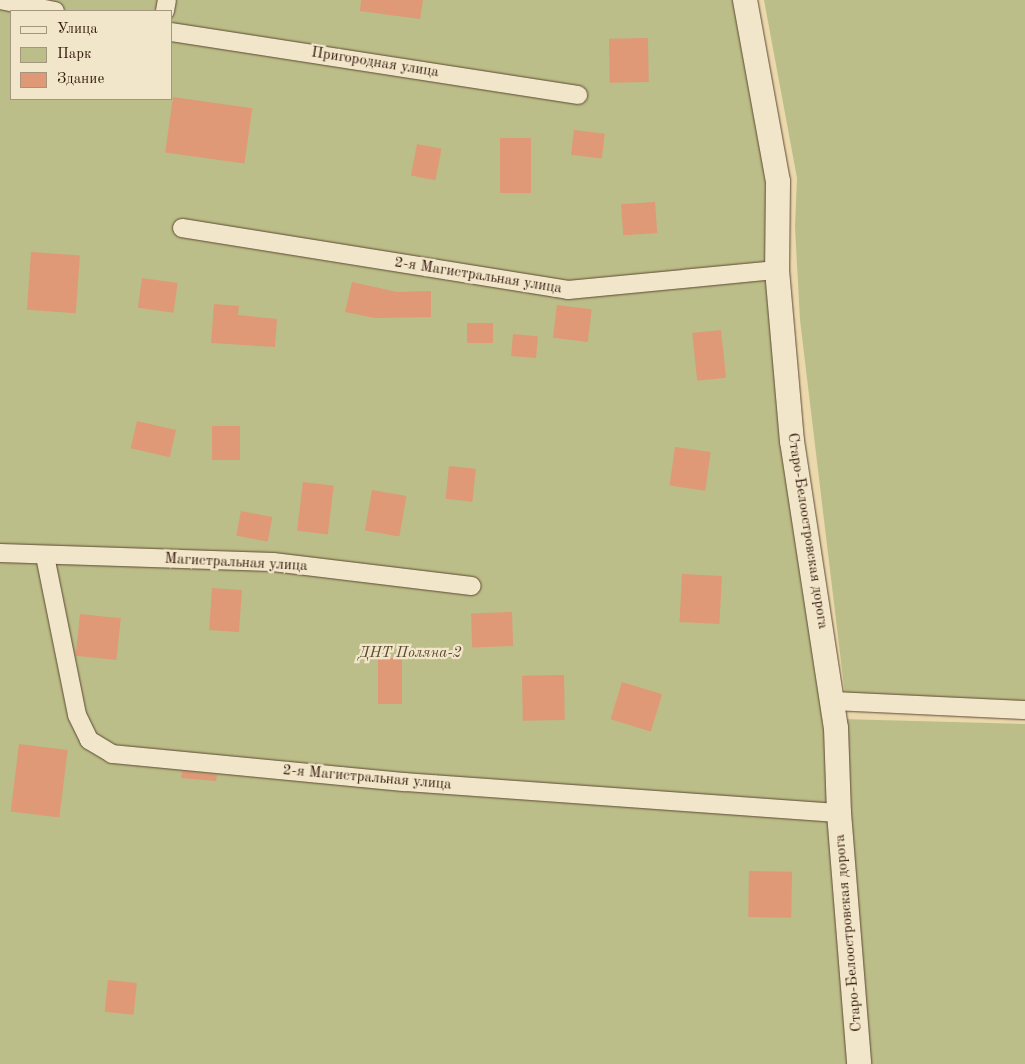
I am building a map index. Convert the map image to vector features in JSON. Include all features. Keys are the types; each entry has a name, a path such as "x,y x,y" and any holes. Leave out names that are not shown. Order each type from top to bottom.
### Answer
{"street":[{"path":"0,0 50,10"},
{"name":"Старо-Белоостровская дорога","path":"744,0 778,181 777,270 794,460 832,701 859,1064"},
{"name":"Пригородная улица","path":"172,32 578,95"},
{"name":"2-я Магистральная улица","path":"182,228 568,290 777,270"},
{"name":"Магистральная улица","path":"0,554 273,562 472,586"},
{"name":"2-я Магистральная улица","path":"45,556 77,715 89,740 112,754 405,782 839,813"},
{"path":"832,701 1025,710"}],"green space":[{"name":"ДНТ Поляна-2","path":"0,0 744,0 841,719 1025,724 1025,1064 0,1064"},
{"path":"764,0 1025,0 1025,705 845,695 800,320 795,227 797,178"}],"building":[{"path":"361,0 423,0 420,19 360,11"},
{"path":"648,38 649,82 610,83 609,39"},
{"path":"173,97 252,108 244,164 165,152"},
{"path":"574,130 605,134 602,159 571,155"},
{"path":"500,138 531,138 531,193 500,193"},
{"path":"417,144 442,149 435,180 411,175"},
{"path":"655,202 657,233 623,235 621,204"},
{"path":"31,252 80,255 76,313 27,310"},
{"path":"142,278 178,283 173,313 138,308"},
{"path":"352,282 397,292 431,291 431,317 375,318 345,312"},
{"path":"214,304 239,306 238,315 277,319 275,347 211,343"},
{"path":"557,305 592,309 588,342 553,338"},
{"path":"467,323 493,323 493,343 467,343"},
{"path":"721,330 726,378 697,381 692,333"},
{"path":"513,334 538,336 536,358 511,356"},
{"path":"137,421 176,430 170,457 131,448"},
{"path":"212,426 240,426 240,460 212,460"},
{"path":"675,447 711,452 705,491 670,486"},
{"path":"449,466 476,469 472,502 446,499"},
{"path":"303,482 334,486 328,534 297,531"},
{"path":"372,490 406,496 399,536 365,530"},
{"path":"241,511 272,517 268,542 236,536"},
{"path":"682,574 722,576 719,624 679,622"},
{"path":"212,588 242,590 239,632 209,630"},
{"path":"512,612 513,646 472,647 471,613"},
{"path":"80,614 121,618 116,660 76,656"},
{"path":"378,658 402,658 402,704 378,704"},
{"path":"564,675 565,720 523,721 522,676"},
{"path":"622,682 662,694 651,732 611,719"},
{"path":"19,744 68,750 59,817 11,811"},
{"path":"182,771 217,775 216,781 181,778"},
{"path":"749,871 792,872 791,918 748,917"},
{"path":"108,980 137,983 133,1015 105,1012"}]}
